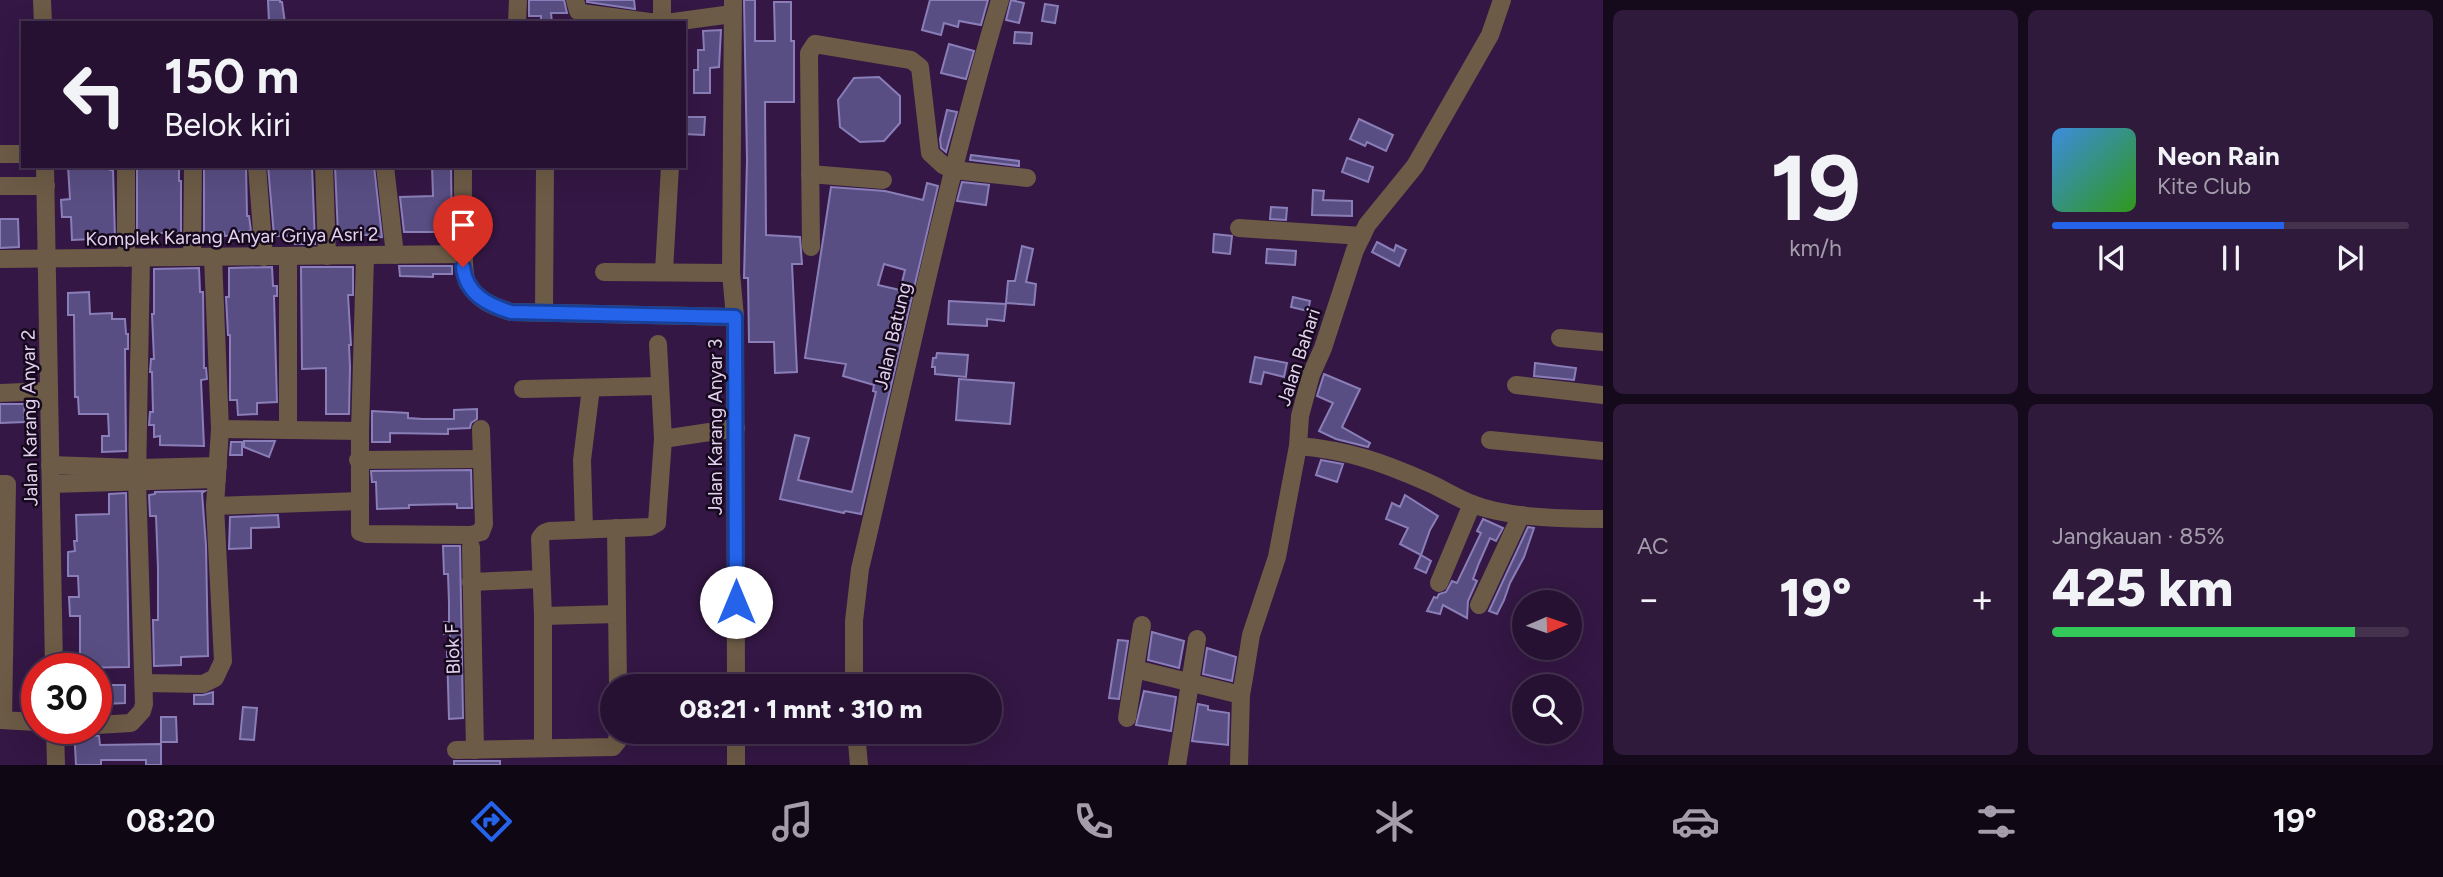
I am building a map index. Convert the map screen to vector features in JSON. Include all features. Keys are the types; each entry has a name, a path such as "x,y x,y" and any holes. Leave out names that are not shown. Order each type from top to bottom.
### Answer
{"street":[{"path":"42,0 43,21"},
{"path":"517,21 518,0"},
{"path":"662,0 662,21"},
{"name":"Jalan Batung","path":"854,674 854,621 860,569 977,76 1000,0"},
{"name":"Jalan Bahari","path":"1239,765 1241,695 1251,635 1277,557 1298,446 1300,416 1311,375 1362,236 1415,166 1490,35 1502,0"},
{"path":"671,21 733,7"},
{"name":"Jalan Karang Anyar 3","path":"733,7 731,272 735,317 736,674"},
{"path":"580,12 647,21"},
{"path":"811,247 809,52 815,44 911,60 920,67 930,153 943,165 954,170 1027,178"},
{"path":"0,154 21,154"},
{"name":"Jalan Karang Anyar 2","path":"45,168 54,653"},
{"path":"112,724 131,723 142,710 144,683 134,258 126,168"},
{"path":"192,257 193,168"},
{"path":"257,168 264,257"},
{"path":"324,168 327,256"},
{"path":"385,168 395,255"},
{"path":"463,168 464,275 478,298 492,306 511,312 735,317"},
{"path":"544,311 545,168"},
{"path":"664,271 670,168"},
{"path":"810,174 883,180"},
{"path":"0,186 46,186"},
{"path":"1239,228 1362,236"},
{"name":"Komplek Karang Anyar Griya Asri 2","path":"0,258 365,257 465,254"},
{"path":"288,256 288,430"},
{"path":"144,683 204,684 215,678 223,661 215,506 220,429 212,257"},
{"path":"365,257 358,460 360,532 471,535 481,531 484,524 481,429"},
{"path":"604,272 731,272"},
{"path":"1560,338 1603,342"},
{"path":"543,748 543,616 539,543 542,534 549,531 650,527 657,523 663,439 658,344"},
{"path":"1516,385 1603,395"},
{"path":"523,389 660,386"},
{"path":"584,529 582,460 591,387"},
{"path":"0,393 49,391"},
{"path":"663,439 736,428"},
{"path":"220,429 360,431"},
{"path":"1490,440 1603,451"},
{"path":"1298,446 1334,449 1364,457 1428,482 1472,504 1521,515 1603,519"},
{"path":"358,460 481,459"},
{"path":"50,465 138,474"},
{"path":"51,484 138,474 218,472"},
{"path":"0,484 6,484 1,720 21,721"},
{"path":"215,506 359,501"},
{"path":"1439,583 1472,504"},
{"path":"1479,605 1521,515"},
{"path":"616,528 618,674"},
{"name":"Blok F","path":"471,547 475,750"},
{"path":"471,582 541,579"},
{"path":"543,616 617,614"},
{"path":"1127,718 1142,625"},
{"path":"1177,765 1197,639"},
{"path":"1135,669 1241,695"},
{"path":"55,744 56,765"},
{"path":"456,750 543,748 585,756 615,744"},
{"path":"736,744 736,765"},
{"path":"857,744 859,765"}],"building":[{"path":"268,0 280,0 285,21 269,21"},
{"path":"529,0 564,0 567,13 551,13 552,21 541,21 541,16 529,16"},
{"path":"634,0 635,9 587,2"},
{"path":"744,0 755,0 755,41 775,41 774,2 791,2 794,102 765,102 766,235 800,237 802,264 792,264 797,372 775,373 774,342 749,342 748,278 744,278 747,160"},
{"path":"930,0 988,0 981,25 959,21 958,27 944,23 941,35 922,30"},
{"path":"1011,0 1024,3 1019,23 1006,20"},
{"path":"1045,4 1058,6 1055,23 1042,21"},
{"path":"721,30 719,67 710,68 710,93 694,93 694,70 698,70 698,50 704,50 703,31"},
{"path":"1015,32 1032,33 1031,44 1014,43"},
{"path":"949,44 974,51 966,79 941,73"},
{"path":"879,77 900,96 900,123 884,141 860,142 840,127 838,100 854,78"},
{"path":"947,110 957,112 946,152 941,148 940,139"},
{"path":"686,117 705,117 704,135 686,134"},
{"path":"1359,119 1393,135 1386,151 1367,142 1365,146 1350,139"},
{"path":"971,155 1019,161 1019,166 970,160"},
{"path":"1347,158 1373,167 1368,182 1342,172"},
{"path":"68,168 113,170 115,238 72,240 71,217 62,217 61,200 70,199"},
{"path":"137,168 179,168 181,233 157,233 157,239 137,239"},
{"path":"204,168 246,168 247,216 251,231 225,236 224,232 204,233"},
{"path":"268,168 312,168 315,244 295,244 294,236 274,236"},
{"path":"335,168 374,168 382,237 338,235"},
{"path":"432,168 451,168 452,237 438,238 438,232 404,232 400,197 433,196"},
{"path":"962,182 989,185 986,205 957,201"},
{"path":"927,183 938,186 861,514 844,513 780,499 795,435 809,438 798,480 852,492 876,392 873,391 874,385 843,376 846,364 805,358 831,187 885,191 923,200","holes":["884,264 905,270 900,290 878,285"]},
{"path":"1313,190 1324,191 1323,200 1352,201 1352,216 1312,215"},
{"path":"1271,207 1287,208 1286,220 1270,219"},
{"path":"0,219 18,219 19,247 0,248"},
{"path":"1214,234 1232,236 1230,254 1213,252"},
{"path":"1377,242 1394,251 1396,245 1406,250 1399,266 1372,252"},
{"path":"1022,246 1033,249 1026,282 1036,284 1034,305 1006,303 1008,281 1015,281"},
{"path":"1267,249 1296,251 1295,265 1266,263"},
{"path":"399,266 452,266 452,274 433,274 433,277 400,276"},
{"path":"272,267 273,286 277,286 277,296 274,296 277,402 257,403 257,414 238,415 237,400 230,400 230,335 226,297 229,297 229,268"},
{"path":"301,267 353,267 353,295 348,295 351,345 349,414 326,414 326,368 302,369"},
{"path":"199,268 200,292 203,292 204,368 207,379 201,380 204,446 160,445 160,436 154,437 154,425 149,425 150,412 153,412 150,372 151,359 154,359 154,269"},
{"path":"89,292 90,314 112,313 112,319 125,319 128,334 128,349 125,349 126,451 102,452 102,436 109,436 108,414 79,414 78,397 75,397 74,315 68,315 68,293"},
{"path":"1293,297 1310,301 1308,311 1291,307"},
{"path":"949,301 1006,304 1004,321 987,319 987,326 948,324"},
{"path":"937,353 968,355 966,377 935,374 935,367 932,367"},
{"path":"1255,357 1287,363 1284,377 1264,372 1261,384 1250,382"},
{"path":"1535,363 1576,368 1574,380 1534,376"},
{"path":"1324,374 1360,389 1342,427 1370,443 1368,447 1336,439 1319,431 1333,403 1317,396"},
{"path":"959,379 1014,383 1010,424 956,420"},
{"path":"0,404 24,404 25,422 0,423"},
{"path":"477,409 477,419 471,423 470,428 448,429 448,434 390,433 390,442 372,442 372,411 408,413 408,418 454,419 454,410"},
{"path":"244,441 275,441 269,457 244,447"},
{"path":"231,442 242,442 242,455 230,455"},
{"path":"1321,460 1343,464 1337,482 1316,475"},
{"path":"471,470 472,508 457,508 457,504 377,509 376,482 372,482 371,471"},
{"path":"205,491 202,493 208,656 181,657 181,665 154,666 153,620 158,620 158,568 156,516 150,516 149,495 155,492"},
{"path":"126,493 129,667 112,667 112,653 80,653 80,616 70,616 69,597 79,597 78,576 68,576 68,552 75,551 74,541 77,541 76,515 109,514 109,494"},
{"path":"1405,495 1438,516 1421,555 1400,544 1408,528 1386,519 1392,503 1400,507"},
{"path":"278,515 279,527 251,528 251,548 229,549 230,517"},
{"path":"1483,519 1503,528 1496,541 1490,538 1479,563 1473,579 1477,581 1468,601 1467,618 1443,605 1440,614 1427,611 1434,597 1446,592 1452,581 1457,583 1481,533 1477,531"},
{"path":"1528,527 1534,528 1524,557 1497,614 1489,611"},
{"path":"443,546 460,546 463,718 449,719 447,652 450,652 450,633 444,634 444,622 449,622 448,574 444,574"},
{"path":"1421,555 1431,561 1426,573 1415,568"},
{"path":"1152,632 1184,641 1179,668 1148,660"},
{"path":"1118,640 1128,641 1119,699 1109,698"},
{"path":"1207,648 1236,657 1232,681 1203,674"},
{"path":"112,685 125,685 125,703 112,704"},
{"path":"1144,691 1176,697 1171,731 1136,725"},
{"path":"213,692 213,704 194,704 194,695"},
{"path":"1198,704 1208,706 1208,710 1229,713 1228,745 1192,741"},
{"path":"243,707 257,708 254,740 240,739"},
{"path":"161,717 176,717 177,742 161,742"},
{"path":"75,744 161,744 161,765 146,765 146,760 101,760 101,765 76,765"},
{"path":"454,761 500,761 500,765 454,765"}],"route":[{"path":"463,267 466,280 478,298 511,312 735,317 736,602"}]}
